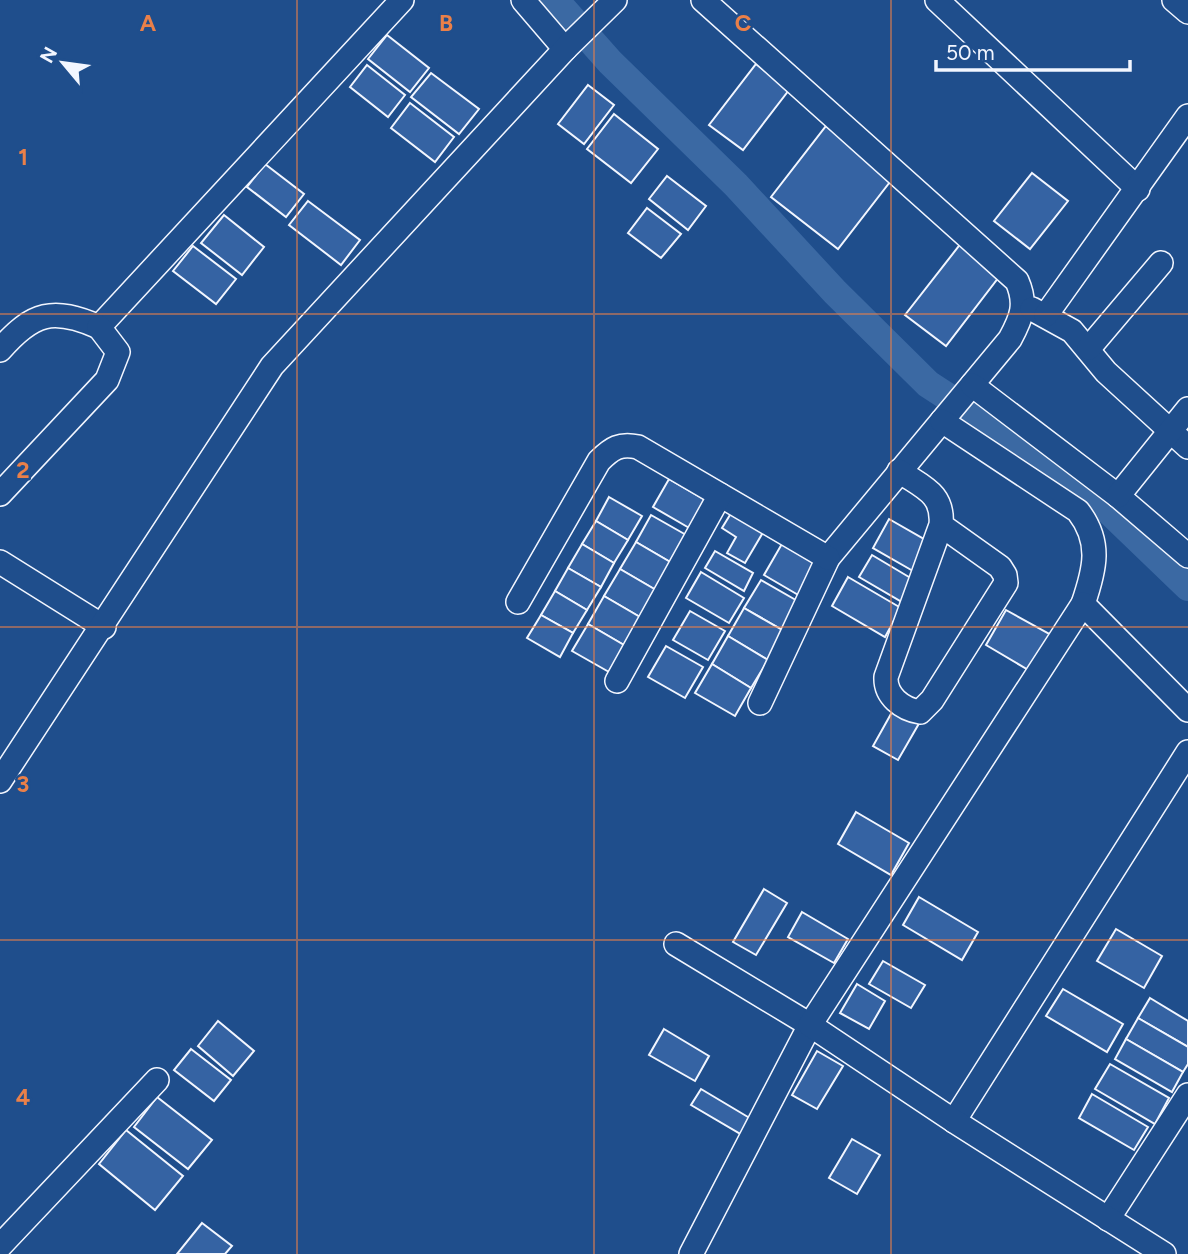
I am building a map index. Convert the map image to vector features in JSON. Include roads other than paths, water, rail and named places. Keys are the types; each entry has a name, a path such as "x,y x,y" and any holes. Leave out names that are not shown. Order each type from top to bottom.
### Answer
{"street":[{"path":"99,327 402,0"},
{"path":"523,0 566,49"},
{"path":"0,781 104,627 272,366 566,49 615,0"},
{"path":"703,0 1017,281 1024,306 1010,338 828,558 760,703"},
{"path":"937,0 1138,189"},
{"path":"1174,0 1188,12"},
{"path":"1046,315 1188,116"},
{"path":"1089,348 1161,263"},
{"path":"1024,306 1046,315 1072,331 1089,348 1106,372 1188,447"},
{"path":"0,350 19,328 40,318 69,314 99,327 118,352 107,380 0,494"},
{"path":"971,386 1118,496 1188,556"},
{"path":"1118,496 1188,409"},
{"path":"691,1254 810,1026 1083,604 1095,571 1090,527 1078,512 943,420"},
{"path":"518,602 600,461 611,450 624,444 638,447 828,558"},
{"path":"900,471 941,503 941,525 886,677 885,687 896,701 920,712 932,700 1006,583 1000,567 941,525"},
{"path":"617,681 720,495"},
{"path":"0,562 104,627"},
{"path":"1083,604 1188,709"},
{"path":"954,1121 1188,752"},
{"path":"676,944 810,1026 1164,1254"},
{"path":"0,1246 157,1080"},
{"path":"1108,1219 1188,1095"}],"waterway":[{"path":"555,0 610,62 736,185 835,292 928,384 1080,483 1188,587"}]}
